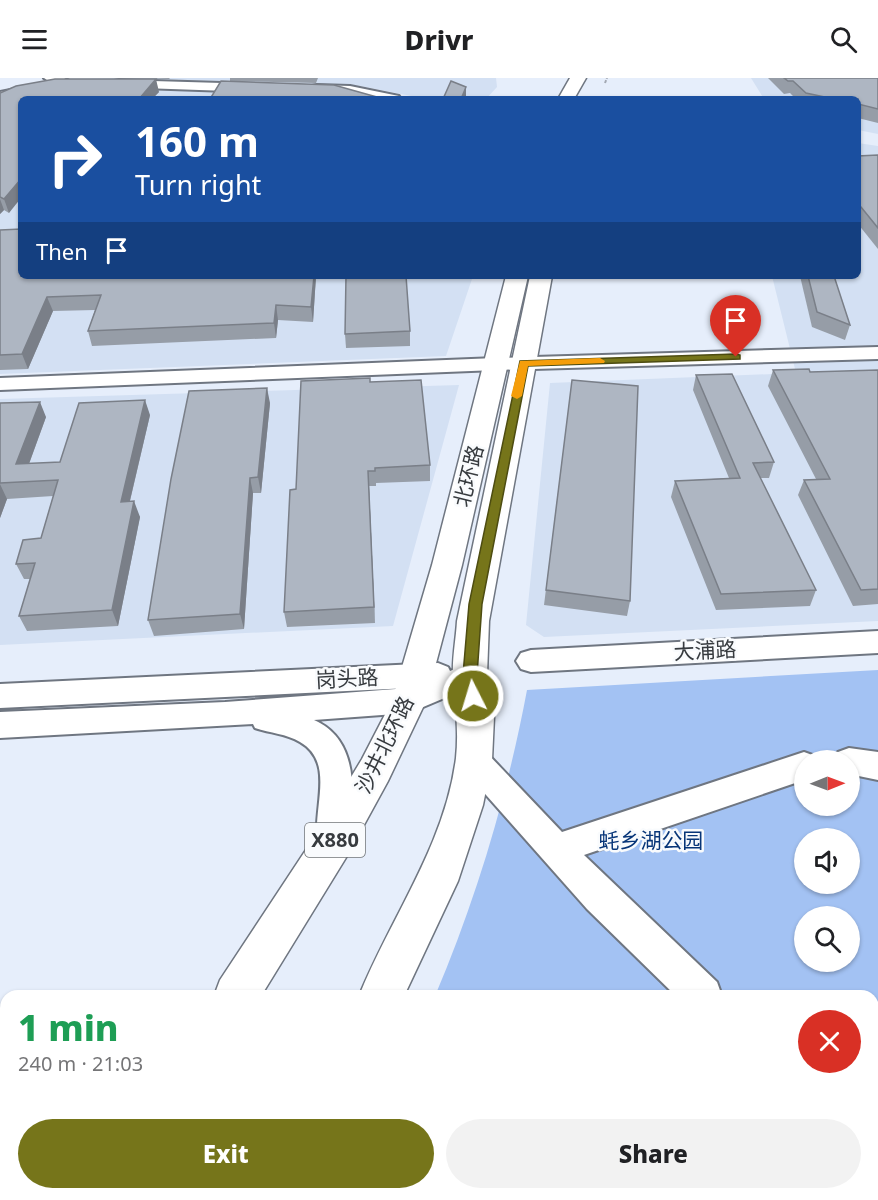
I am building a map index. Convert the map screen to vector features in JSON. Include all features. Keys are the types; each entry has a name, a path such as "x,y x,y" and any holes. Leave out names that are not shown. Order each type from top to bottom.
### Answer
{"main road":[{"path":"568,96 578,78"},
{"path":"588,96 600,81"},
{"name":"北环路","path":"413,688 447,565 516,279"},
{"name":"北环路","path":"470,675 473,621 481,570 540,279"},
{"path":"384,990 438,881 464,805 474,760 476,717 470,675"},
{"name":"沙井北环路","path":"240,990 333,843 375,770 413,688"}],"street":[{"path":"0,96 72,83 51,78"},
{"path":"101,84 267,88"},
{"path":"303,89 350,90 379,96"},
{"path":"0,384 523,363 878,353"},
{"name":"大浦路","path":"531,661 878,642"},
{"name":"岗头路","path":"0,725 225,714 413,688 470,675"},
{"name":"岗头路","path":"0,696 413,688"},
{"path":"225,714 292,723 316,733 333,753 337,780 333,843"},
{"path":"474,760 608,905 697,990"},
{"path":"860,763 878,766"},
{"path":"558,849 794,769"}],"path":[{"path":"600,81 607,78"}],"shaded area":[{"path":"87,78 496,78 497,87 489,96 412,96 360,86"},
{"path":"751,78 878,78 878,134 861,131 861,96 762,96"},
{"path":"80,88 349,96 31,96"},
{"path":"18,98 18,279 472,279 446,356 0,374 0,101"},
{"path":"861,143 878,146 878,621 544,637 526,625 550,383 796,373 773,279 861,279"},
{"path":"459,385 393,626 0,645 0,399"}],"green space":[{"name":"蚝乡湖公园","path":"878,670 878,990 437,990 477,884 510,769 527,690"}],"building":[{"path":"784,78 878,78 878,109 861,105 861,96 820,96 806,93 793,81"},
{"path":"55,79 156,79 142,96 18,96 18,183 4,199 0,197 0,93 16,86"},
{"path":"221,81 334,85 373,96 212,96"},
{"path":"451,81 466,87 462,96 444,96"},
{"path":"878,155 878,228 861,207 861,156"},
{"path":"18,229 18,279 314,279 311,307 276,305 274,323 88,331 101,295 47,297 22,354 0,355 0,230"},
{"path":"346,279 406,279 410,331 345,334"},
{"path":"809,279 835,279 850,325 817,312"},
{"path":"809,369 810,372 878,370 878,589 861,590 804,480 830,479 773,370"},
{"path":"732,374 774,462 753,463 816,590 721,594 675,481 740,478 696,375"},
{"path":"370,378 370,382 421,380 430,465 375,468 375,471 368,471 374,607 284,612 290,490 296,489 301,381"},
{"path":"572,380 638,386 630,601 546,590"},
{"path":"267,388 258,477 250,478 240,614 148,620 171,479 189,391"},
{"path":"145,400 121,502 134,501 112,610 19,616 35,563 16,564 23,540 41,538 58,480 0,483 0,403 40,402 16,464 60,462 79,403"}],"slow traffic":[{"path":"517,396 523,363 600,361"}],"route":[{"path":"473,696 470,675 473,621 481,570 523,363 736,357"}]}
